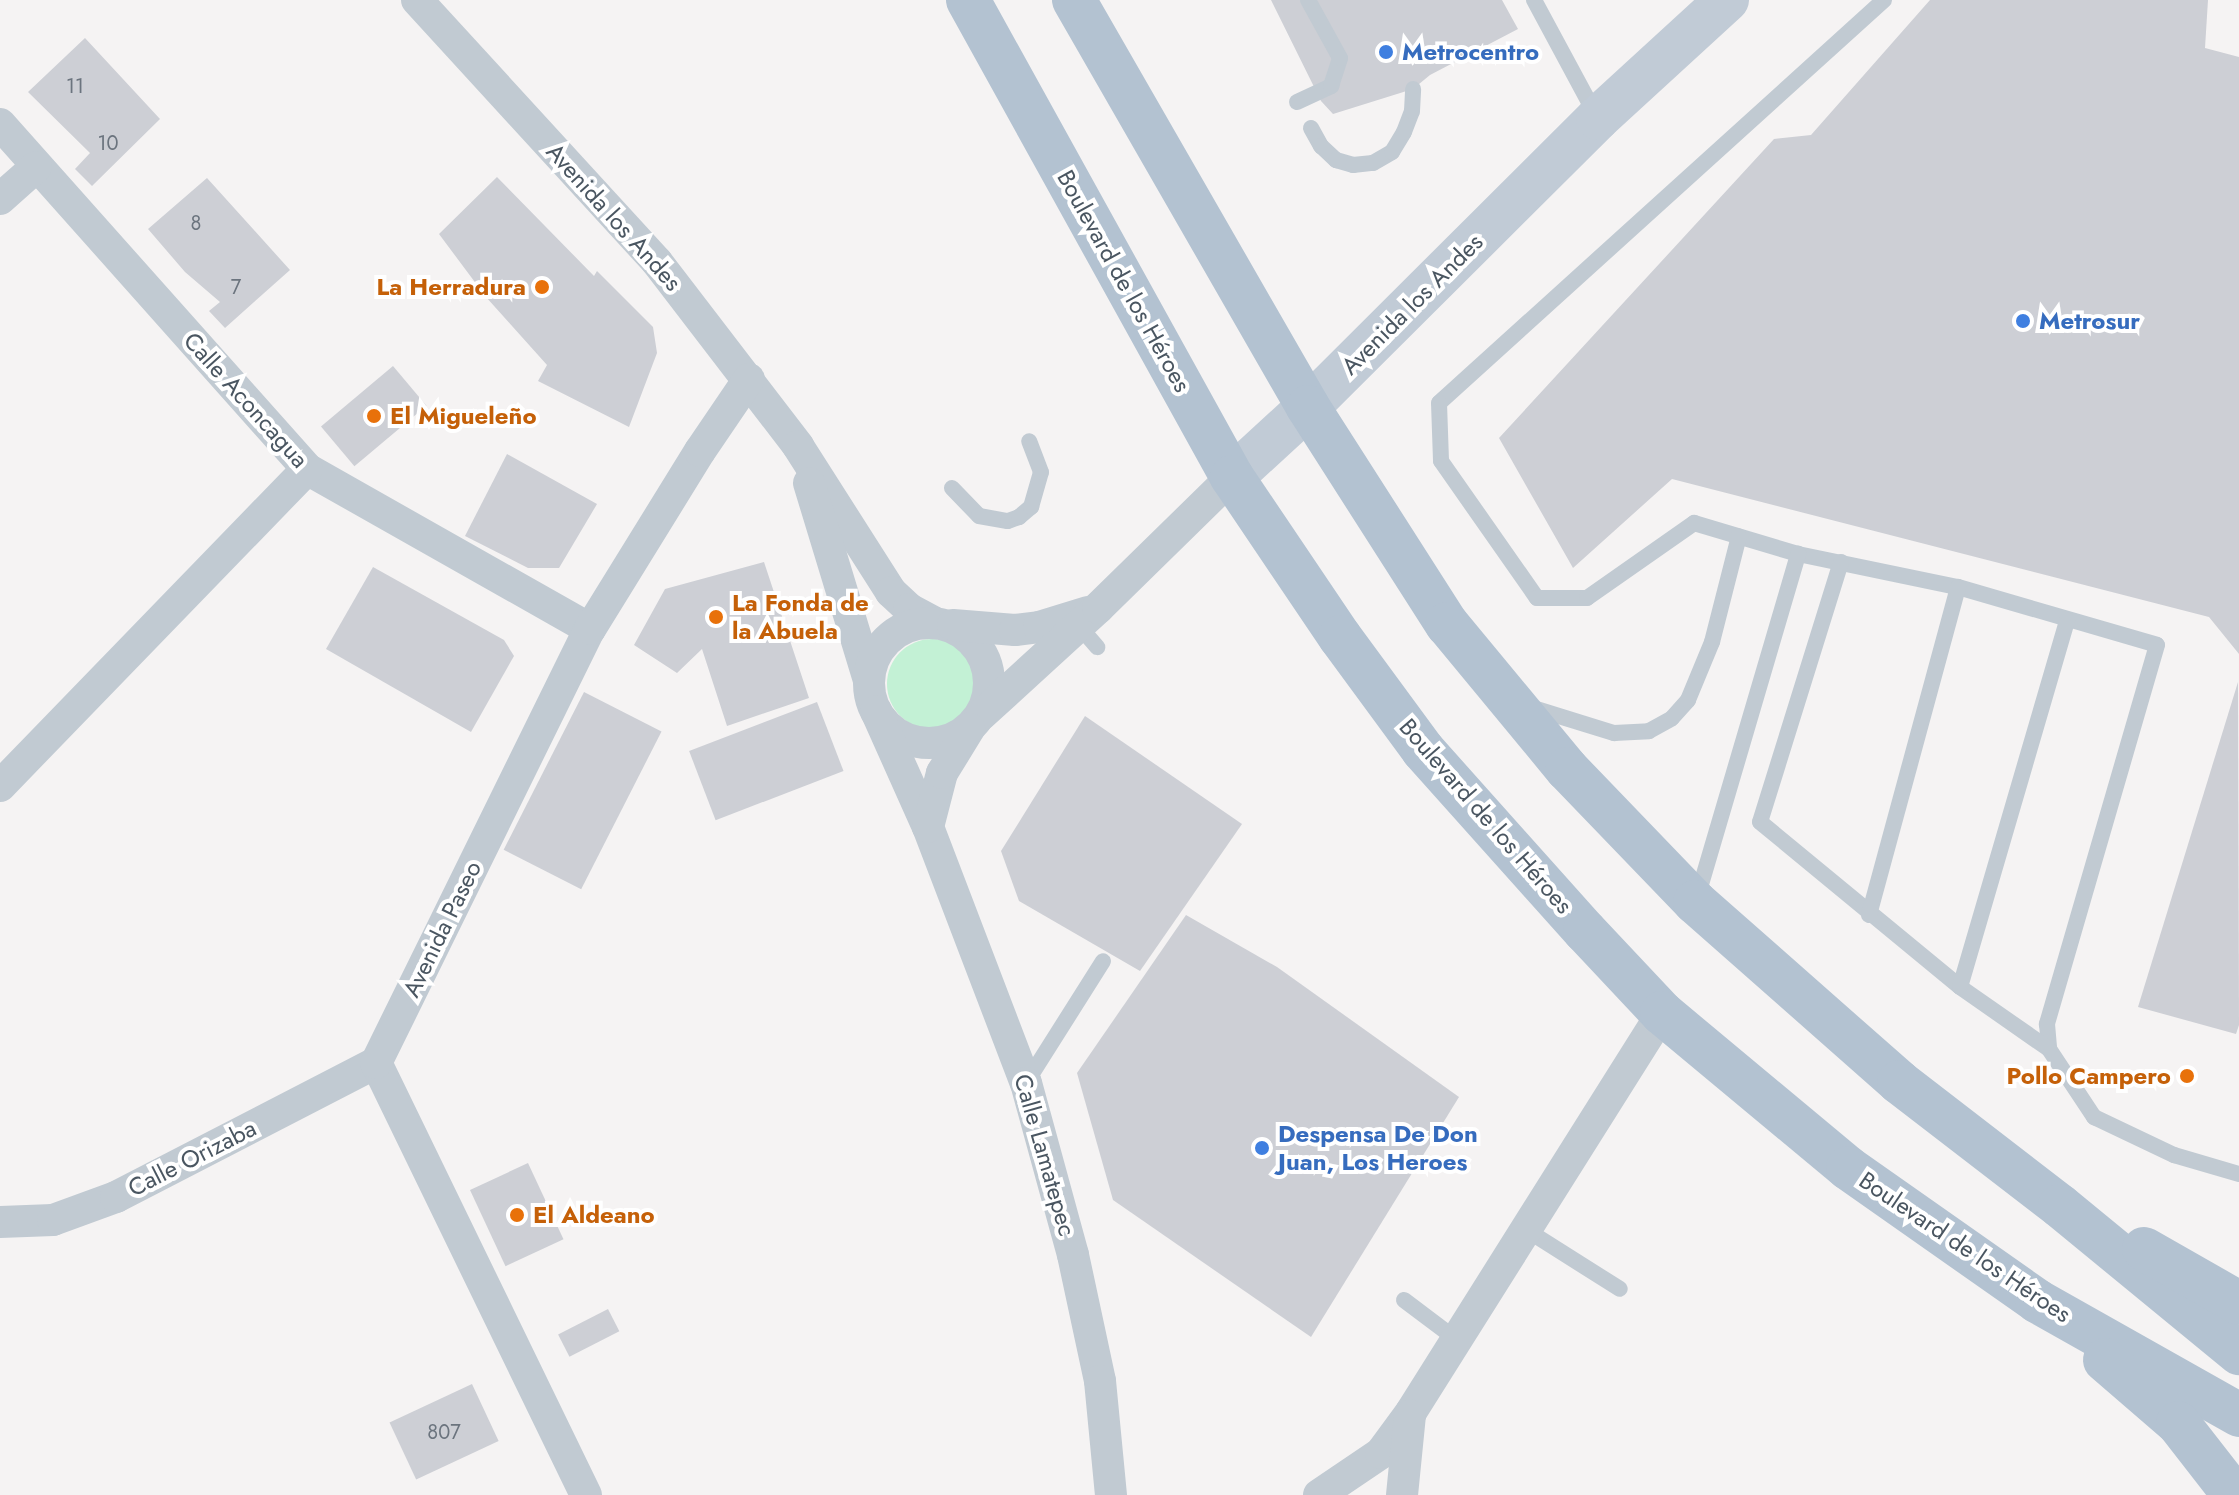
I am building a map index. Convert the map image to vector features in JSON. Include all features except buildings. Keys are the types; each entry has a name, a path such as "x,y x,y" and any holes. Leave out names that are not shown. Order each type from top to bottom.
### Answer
{"main road":[{"name":"Boulevard de los Héroes","path":"968,0 1232,477 1340,637 1423,750 1662,1013 1848,1168 2037,1301 2224,1406"},
{"path":"1074,0 1308,407 1447,624 1567,769 1695,902 1899,1082 2060,1206 2239,1353"},
{"path":"2060,1206 2239,1303"},
{"path":"2037,1301 2178,1423 2234,1495"}],"street":[{"name":"Avenida los Andes","path":"417,0 657,262 798,446 891,592 909,609 939,623 1015,630 1049,625 1092,627"},
{"name":"Avenida los Andes","path":"974,723 1092,627 1232,477 1308,407 1598,118 1727,0"},
{"name":"Calle Aconcagua","path":"0,124 307,469 590,629"},
{"path":"0,199 36,167"},
{"name":"Avenida Paseo","path":"376,1063 590,629 700,451 749,379"},
{"name":"Avenida los Andes","path":"798,446 873,695"},
{"path":"0,786 307,469"},
{"path":"928,827 942,773 974,723 990,688 983,655 973,640 939,623 911,624 883,642 874,657 873,695 888,727 913,741 943,742 974,723"},
{"name":"Calle Lamatepec","path":"873,695 928,827 1026,1083 1073,1255 1100,1381 1111,1495"},
{"path":"1319,1495 1381,1453 1411,1412 1662,1013"},
{"path":"376,1063 586,1495"},
{"name":"Calle Orizaba","path":"0,1222 53,1220 102,1203 376,1063"},
{"path":"1402,1495 1411,1412"}],"lane":[{"path":"1297,102 1331,86 1340,58 1308,0"},
{"path":"1534,0 1598,118"},
{"path":"1884,0 1439,403 1441,461 1537,598 1587,598 1694,523 1798,554 1958,587 2157,645 2047,1024 2049,1049"},
{"path":"1311,128 1321,146 1336,160 1353,165 1373,163 1392,152 1404,132 1412,111 1413,89"},
{"path":"952,488 979,516 1008,521 1019,517 1031,507 1041,472 1029,441"},
{"path":"1509,699 1563,720 1614,733 1649,731 1672,718 1688,700 1712,642 1739,536"},
{"path":"1695,902 1798,554"},
{"path":"1841,562 1760,822 1960,987 2049,1049 2094,1117 2174,1155 2239,1174"},
{"path":"1869,915 1958,587"},
{"path":"1960,987 2067,620"},
{"path":"1026,1083 1103,961"},
{"path":"1525,1229 1620,1289"},
{"path":"1404,1300 1456,1339"}],"green space":[{"path":"932,639 949,643 964,652 973,667 977,684 973,701 964,716 949,725 932,729 915,725 900,716 891,701 887,684 891,667 900,652 915,643"}],"place":[{"name":"Metrocentro","path":"1386,52"},
{"name":"La Herradura","path":"542,287"},
{"name":"Metrosur","path":"2023,321"},
{"name":"El Migueleño","path":"374,416"},
{"name":"La Fonda de la Abuela","path":"716,617"},
{"name":"Pollo Campero","path":"2187,1076"},
{"name":"Despensa De Don Juan, Los Heroes","path":"1262,1148"},
{"name":"El Aldeano","path":"517,1215"}]}
